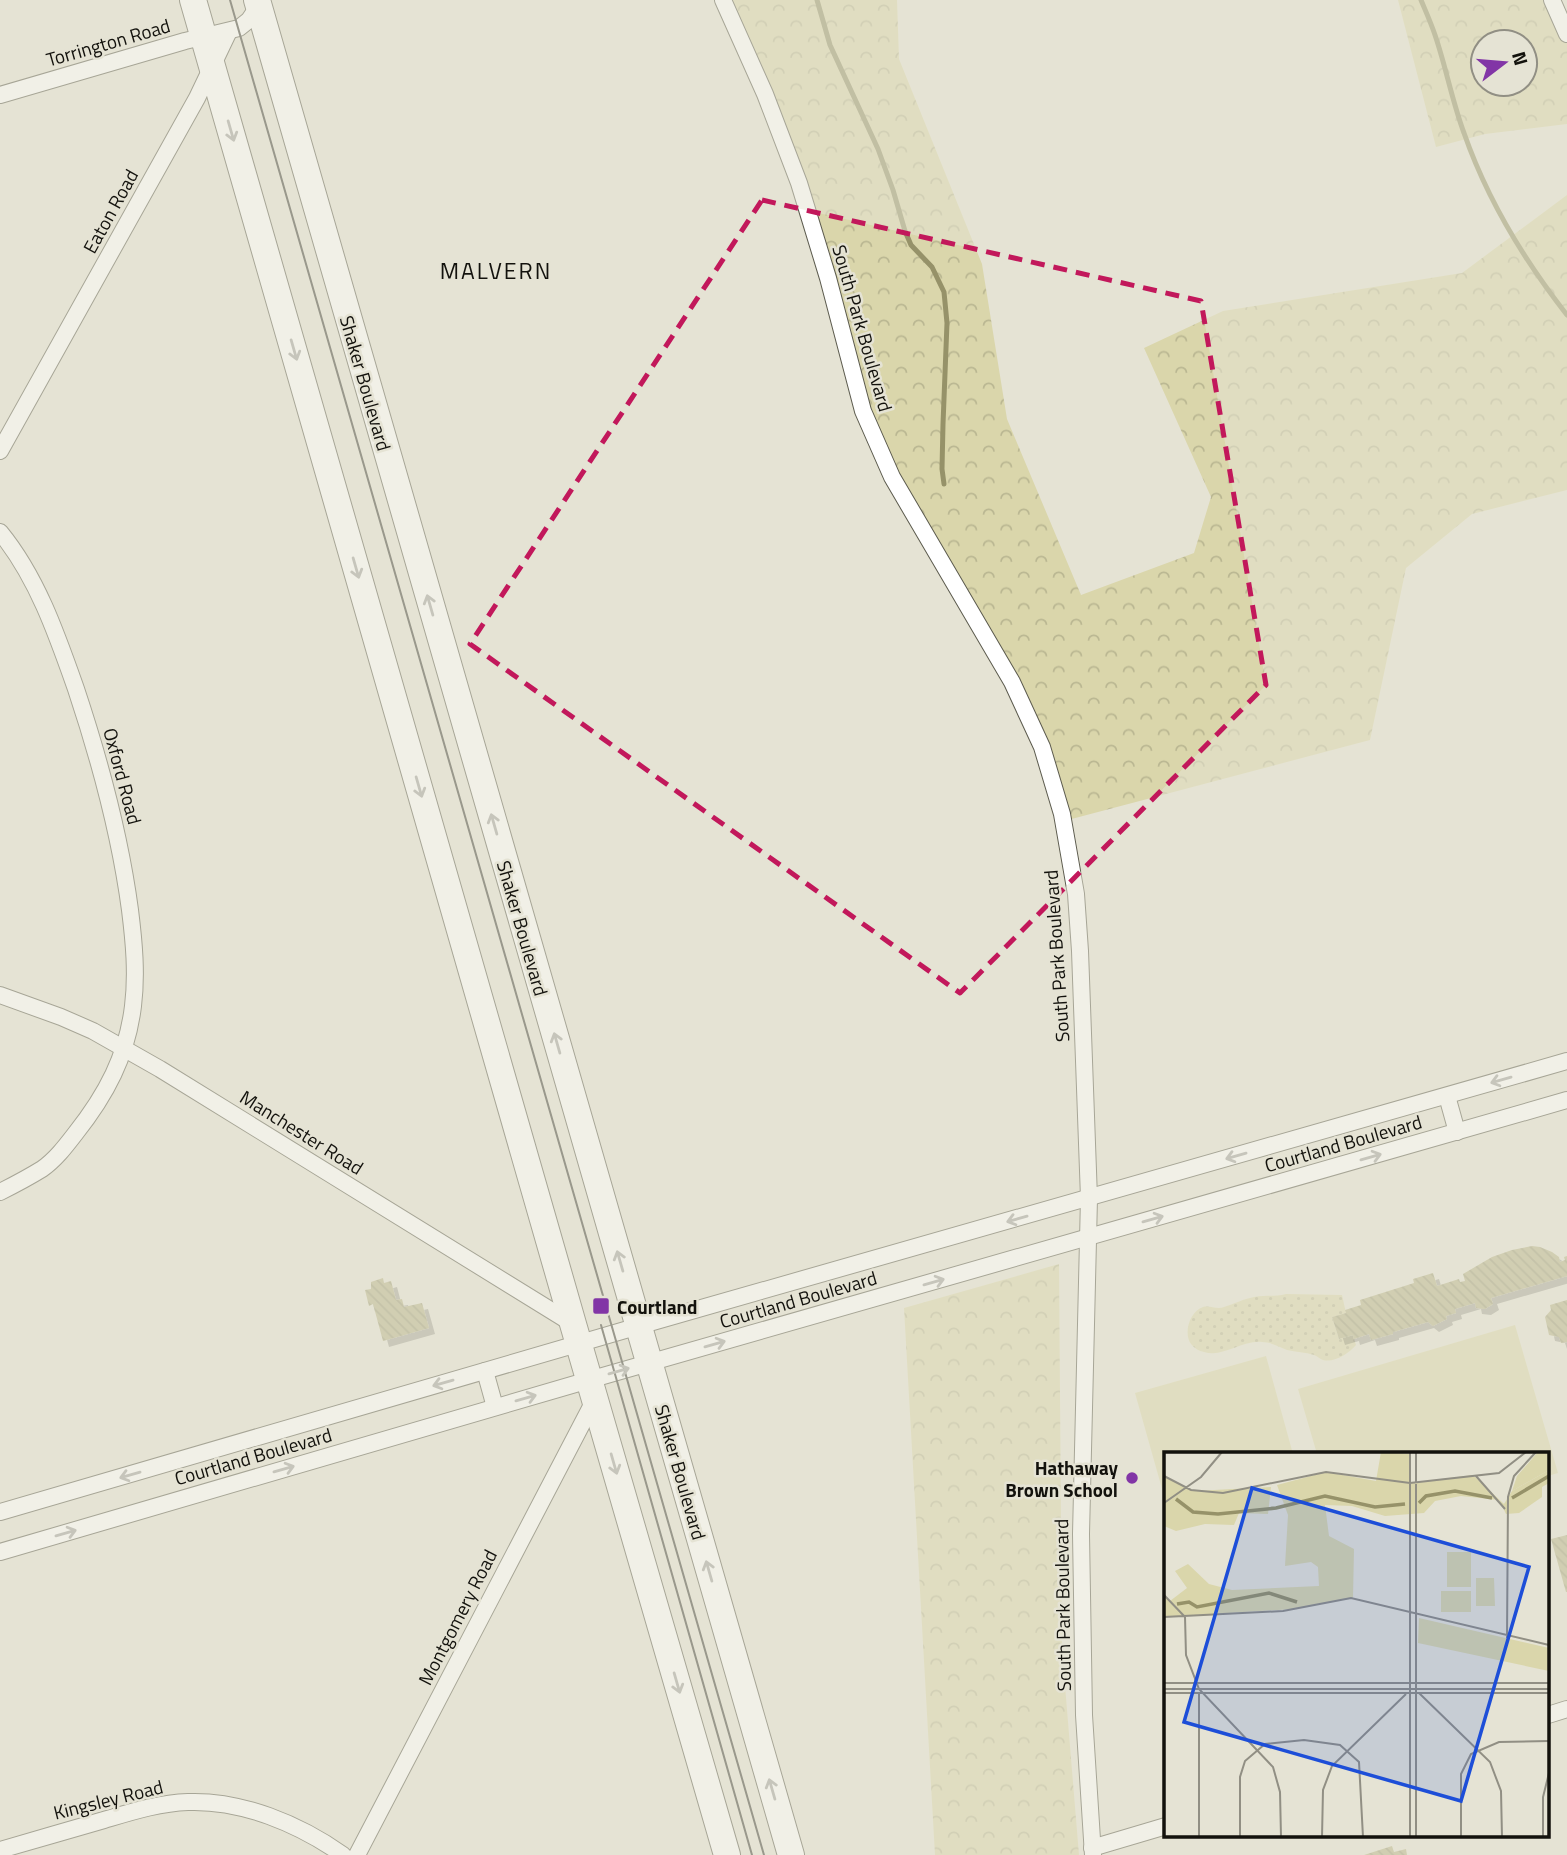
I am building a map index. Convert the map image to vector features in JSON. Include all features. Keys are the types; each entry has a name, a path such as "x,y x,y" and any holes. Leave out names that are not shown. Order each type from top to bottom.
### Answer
{"main road":[{"path":"193,0 216,34 212,65 727,1855"},
{"name":"Shaker Boulevard","path":"259,2 790,1855"}],"street":[{"name":"South Park Boulevard","path":"723,0 765,94 799,183 828,276 863,411 892,477 1012,682 1042,747 1062,814 1076,894 1089,1198 1081,1534 1084,1715 1092,1852"},
{"path":"1552,0 1567,34"},
{"path":"216,34 244,25 259,2"},
{"name":"Torrington Road","path":"0,95 216,34"},
{"name":"Eaton Road","path":"0,451 197,98 212,65"},
{"name":"Oxford Road","path":"0,532 25,568 55,632 85,716 112,812 127,891 134,954 133,1006 124,1049 105,1092 58,1154 43,1168 0,1192"},
{"name":"Manchester Road","path":"0,995 93,1031 178,1080 576,1334"},
{"name":"Courtland Boulevard","path":"0,1512 485,1371 576,1334 638,1327 1567,1061"},
{"path":"1447,1096 1457,1132"},
{"name":"Courtland Boulevard","path":"0,1552 495,1407 592,1389 649,1363 1567,1100"},
{"path":"485,1371 495,1407"},
{"name":"Montgomery Road","path":"357,1855 592,1389"},
{"path":"1550,1714 1567,1709"},
{"name":"Kingsley Road","path":"0,1850 140,1810 186,1802 224,1805 265,1814 308,1832 343,1855"},
{"path":"1092,1852 1164,1827"}],"highlighted area":[{"path":"762,200 1201,301 1266,685 960,993 470,644"}],"green space":[{"path":"723,0 897,0 899,59 982,264 1007,419 1081,595 1194,553 1211,497 1144,348 1223,311 1462,273 1567,195 1567,490 1472,514 1406,568 1370,740 1064,821 1042,747 892,477 828,278"},
{"path":"1398,0 1552,0 1567,34 1567,124 1485,134 1436,147"},
{"path":"1059,1264 1062,1649 1079,1855 935,1855 904,1308"},
{"path":"1286,1294 1342,1295 1346,1313 1332,1317 1339,1339 1353,1335 1356,1345 1341,1357 1328,1361 1315,1355 1262,1342 1218,1353 1202,1352 1191,1344 1188,1329 1191,1318 1198,1309 1221,1308 1254,1297"},
{"path":"1515,1325 1558,1473 1550,1475 1550,1452 1316,1452 1298,1389"},
{"path":"1266,1356 1292,1452 1164,1452 1164,1496 1135,1393"}],"building":[{"path":"1532,1246 1552,1252 1559,1257 1560,1262 1567,1256 1567,1276 1491,1298 1493,1304 1485,1309 1476,1308 1475,1303 1455,1309 1456,1313 1446,1316 1447,1319 1433,1326 1428,1322 1371,1340 1369,1334 1354,1339 1353,1335 1339,1339 1332,1317 1361,1305 1360,1300 1414,1283 1413,1279 1433,1273 1437,1286 1459,1279 1460,1282 1465,1281 1463,1274 1492,1257"},
{"path":"383,1278 384,1283 391,1281 396,1300 402,1299 404,1307 422,1303 429,1328 383,1341 373,1304 369,1306 365,1290 371,1289 371,1282"},
{"path":"1567,1300 1567,1342 1561,1343 1559,1337 1549,1335 1545,1317 1551,1310 1550,1305"},
{"path":"1567,1535 1567,1592 1566,1592 1551,1539"},
{"path":"1392,1846 1394,1852 1406,1849 1407,1855 1364,1855"}],"waterway":[{"path":"817,0 830,45 878,149 911,245 932,267 944,292 947,323 942,469 944,484"},
{"path":"1421,0 1439,47 1460,121 1484,182 1522,251 1567,315"}],"tram line":[{"path":"230,0 764,1855"},
{"path":"601,1325 752,1855"}],"place":[{"name":"Courtland","path":"601,1306"},
{"name":"Hathaway Brown School","path":"1132,1478"}],"district":[{"name":"MALVERN","path":"496,270"}]}
